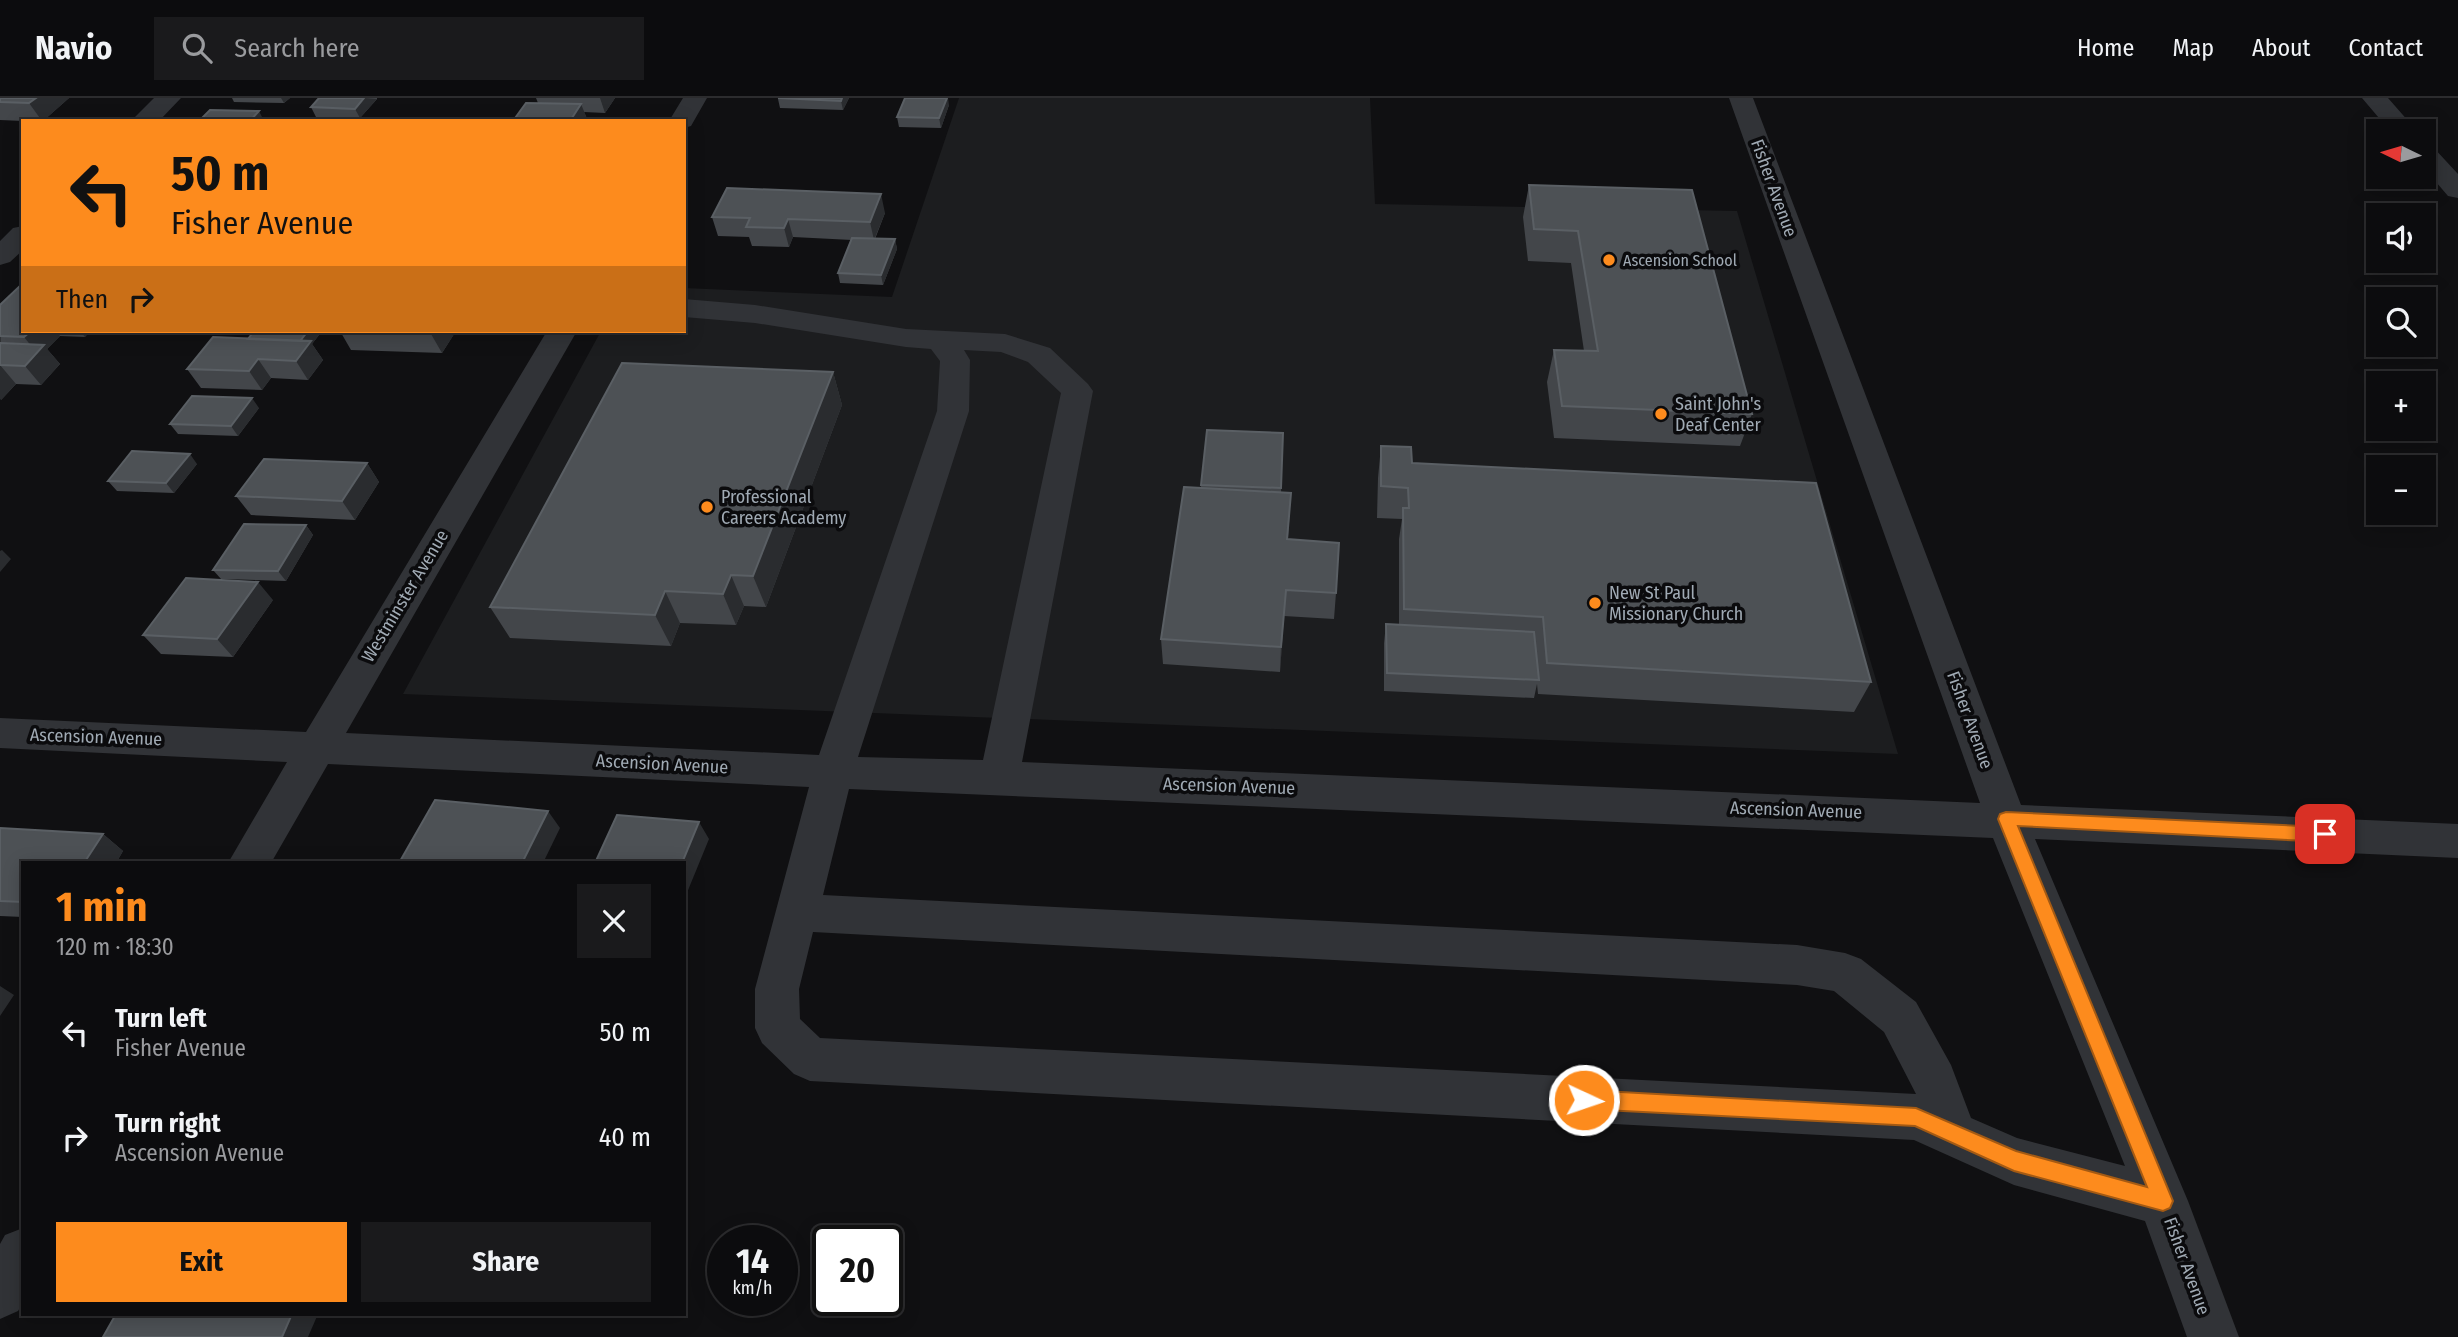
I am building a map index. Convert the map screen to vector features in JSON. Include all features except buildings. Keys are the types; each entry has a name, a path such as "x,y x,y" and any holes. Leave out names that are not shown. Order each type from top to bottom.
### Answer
{"street":[{"path":"146,119 169,98"},
{"path":"683,119 695,98"},
{"name":"Fisher Avenue","path":"1741,98 2006,819 2163,1201 2213,1337"},
{"path":"2374,98 2393,119"},
{"path":"2436,166 2458,190"},
{"path":"0,256 21,236"},
{"path":"686,308 755,314 906,338 1005,343 1039,355 1077,391 999,777"},
{"name":"Westminster Avenue","path":"249,861 561,333"},
{"path":"939,339 955,360 953,411 833,772 777,989 778,1028 810,1059 1916,1117 2014,1161 2163,1201"},
{"name":"Ascension Avenue","path":"0,733 833,772 2006,819 2458,841"},
{"path":"797,912 1797,965 1845,973 1900,1017 1935,1081 1952,1133"},
{"path":"0,1293 21,1256"}],"shaded area":[{"path":"959,98 1370,98 1375,204 1737,211 1898,754 403,694 600,333 686,333 686,288 892,297"}],"place":[{"name":"Ascension School","path":"1609,260"},
{"name":"Saint John's Deaf Center","path":"1661,414"},
{"name":"Professional Careers Academy","path":"707,507"},
{"name":"New St Paul Missionary Church","path":"1595,603"}],"route":[{"path":"1584,1100 1916,1117 2014,1161 2163,1201 2006,819 2325,834"}]}
